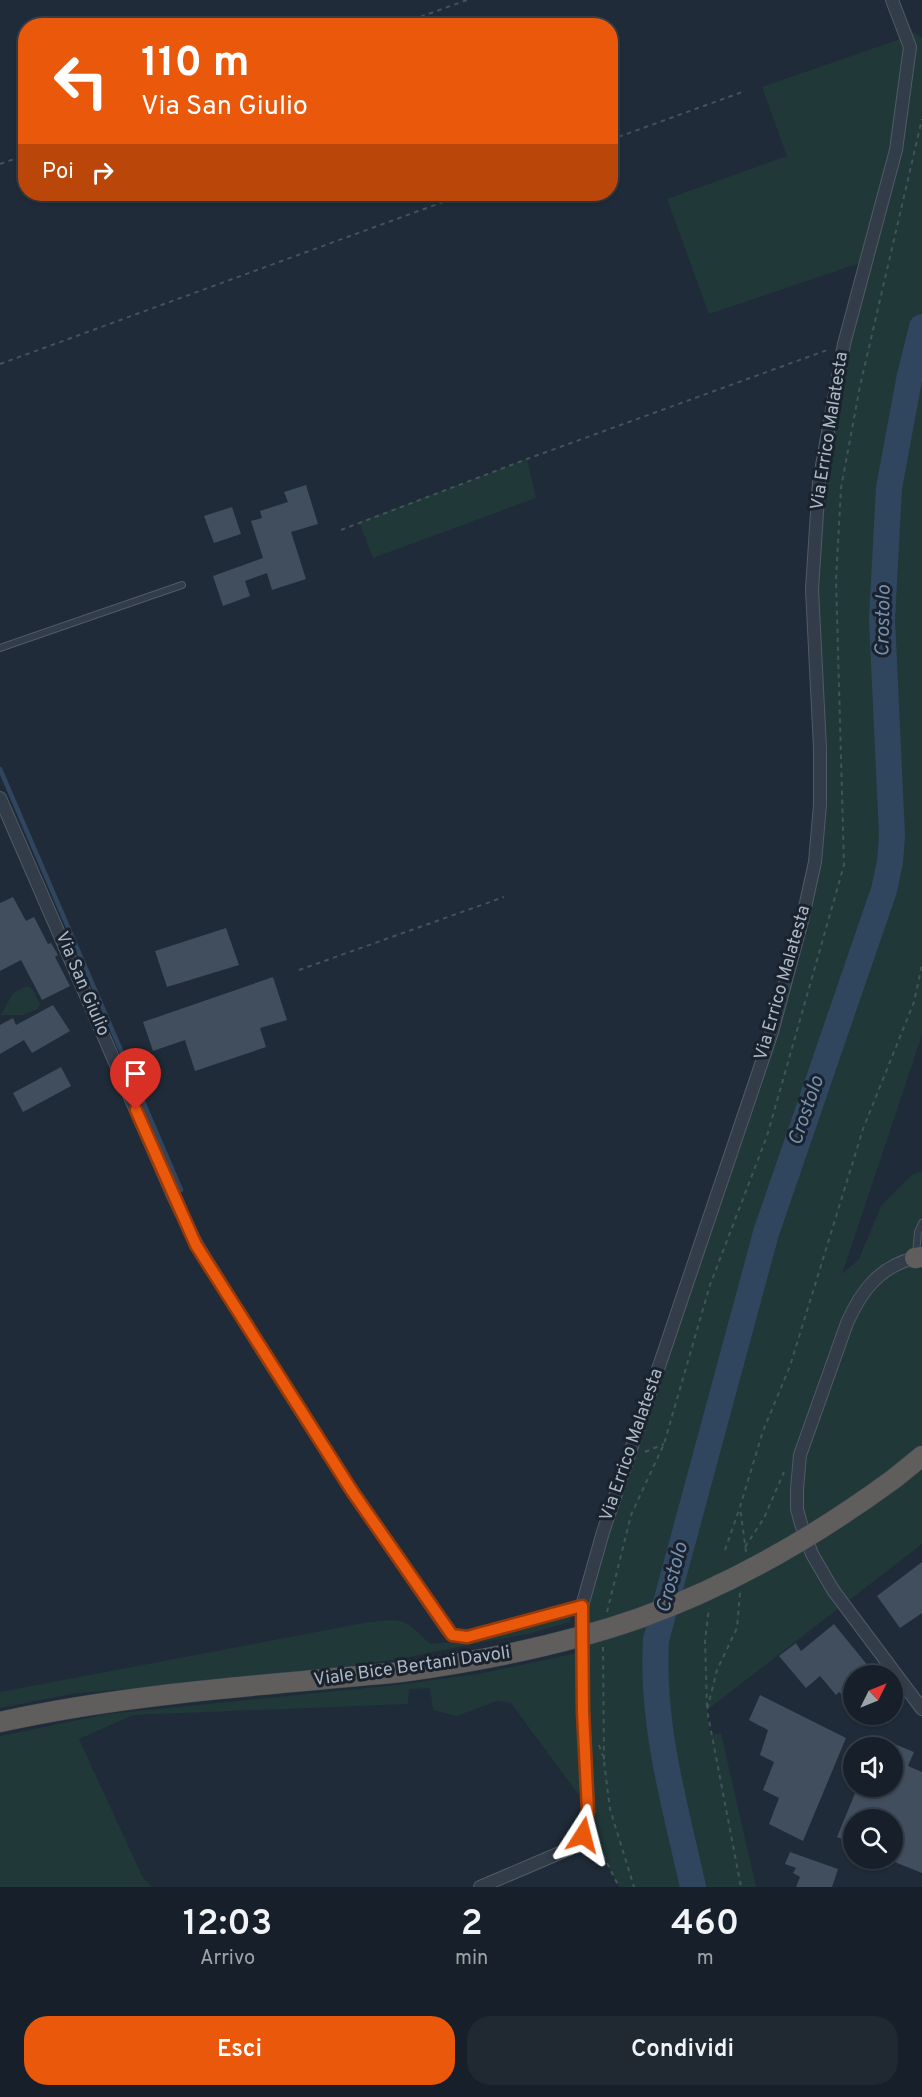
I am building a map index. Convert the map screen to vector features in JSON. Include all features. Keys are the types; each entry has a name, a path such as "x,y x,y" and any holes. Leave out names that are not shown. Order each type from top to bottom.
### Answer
{"highway":[{"name":"Viale Bice Bertani Davoli","path":"0,1722 153,1697 401,1672 479,1660 546,1646 613,1627 671,1606 775,1557 827,1526 922,1456"}],"street":[{"name":"Via Errico Malatesta","path":"587,1823 582,1606 603,1532 772,1032 802,921 815,862 820,805 818,691 812,589 816,518 822,462 844,344 898,139 910,47 891,0"},
{"name":"Via San Giulio","path":"0,798 196,1245 352,1491 447,1629 452,1635 467,1637 582,1606"},
{"path":"919,1257 904,1260 883,1271 866,1288 857,1302 832,1364 799,1462 797,1509 804,1534 819,1567 833,1590 922,1709"},
{"path":"480,1887 569,1849 583,1835 587,1823"}],"lane":[{"path":"1,649 182,585"},
{"path":"919,1257 918,1232 922,1223"}],"path":[{"path":"417,18 467,0"},
{"path":"618,137 745,91"},
{"path":"0,164 18,158"},
{"path":"0,364 446,201"},
{"path":"341,530 538,455 844,344"},
{"path":"299,970 504,897"},
{"path":"725,1550 763,1431 790,1366 863,1129 914,1002 922,965"},
{"path":"607,1615 632,1515 664,1444"},
{"path":"745,1547 764,1518 785,1471 799,1462"},
{"path":"740,1507 745,1547 744,1562"},
{"path":"707,1710 717,1670 737,1628 741,1586"},
{"path":"709,1608 705,1641 707,1710 741,1887"},
{"path":"603,1644 604,1761 610,1809 634,1887"},
{"path":"587,1823 619,1887"}],"green space":[{"path":"907,28 922,38 922,1035 842,1274 859,1259 881,1206 912,1175 922,1171 922,1544 707,1710 710,1735 721,1733 756,1887 619,1887 594,1837 584,1611 605,1532 776,1027 818,859 817,518 838,386 869,260 709,314 667,199 787,156 762,87 909,36"},
{"path":"527,459 536,498 373,558 359,522"},
{"path":"27,986 32,988 40,1004 38,1009 22,1015 1,1015 13,993"},
{"path":"571,1617 570,1622 531,1633 398,1659 317,1671 72,1694 0,1708 0,1692 369,1622 390,1620 403,1622 415,1629 430,1644 463,1641"},
{"path":"577,1653 584,1787 578,1794 511,1703 497,1701 457,1716 433,1710 430,1688 409,1689 408,1704 133,1715 79,1739 143,1878 152,1887 0,1887 0,1736 108,1714 397,1685 478,1674"}],"building":[{"path":"306,485 318,524 291,532 306,579 272,590 267,573 245,581 250,596 223,606 213,576 263,558 251,521 262,518 260,511 288,502 284,492"},
{"path":"232,507 241,534 214,543 204,516"},
{"path":"13,897 26,921 34,917 48,944 51,943 58,955 55,957 70,986 42,1000 21,960 0,971 0,903"},
{"path":"226,928 239,965 167,987 155,951"},
{"path":"273,977 287,1020 260,1028 266,1047 195,1071 185,1040 153,1051 143,1022"},
{"path":"53,1005 70,1031 32,1053 24,1040 0,1054 0,1025 13,1018 16,1025"},
{"path":"61,1067 71,1086 23,1112 13,1093"},
{"path":"922,1562 922,1613 900,1628 877,1596"},
{"path":"834,1624 867,1665 843,1665 843,1696 839,1692 836,1695 820,1676 806,1688 779,1656 796,1643 801,1651"},
{"path":"760,1695 844,1737 843,1745 803,1841 769,1824 779,1798 763,1790 774,1762 760,1755 768,1730 749,1720"},
{"path":"903,1748 914,1752 908,1766 922,1772 922,1873 903,1865 903,1809 849,1809 853,1797 903,1797"},
{"path":"843,1822 843,1839 837,1837"},
{"path":"790,1852 838,1869 832,1887 796,1887 800,1877 793,1873 796,1868 785,1864"}],"waterway":[{"name":"Crostolo","path":"693,1887 661,1734 655,1672 656,1640 766,1233 884,890 890,862 892,835 882,619 889,488 909,380 922,327"},
{"path":"0,769 181,1190"}],"route":[{"path":"136,1110 196,1245 352,1491 452,1635 467,1637 582,1606 583,1712 588,1811 583,1835"}]}
